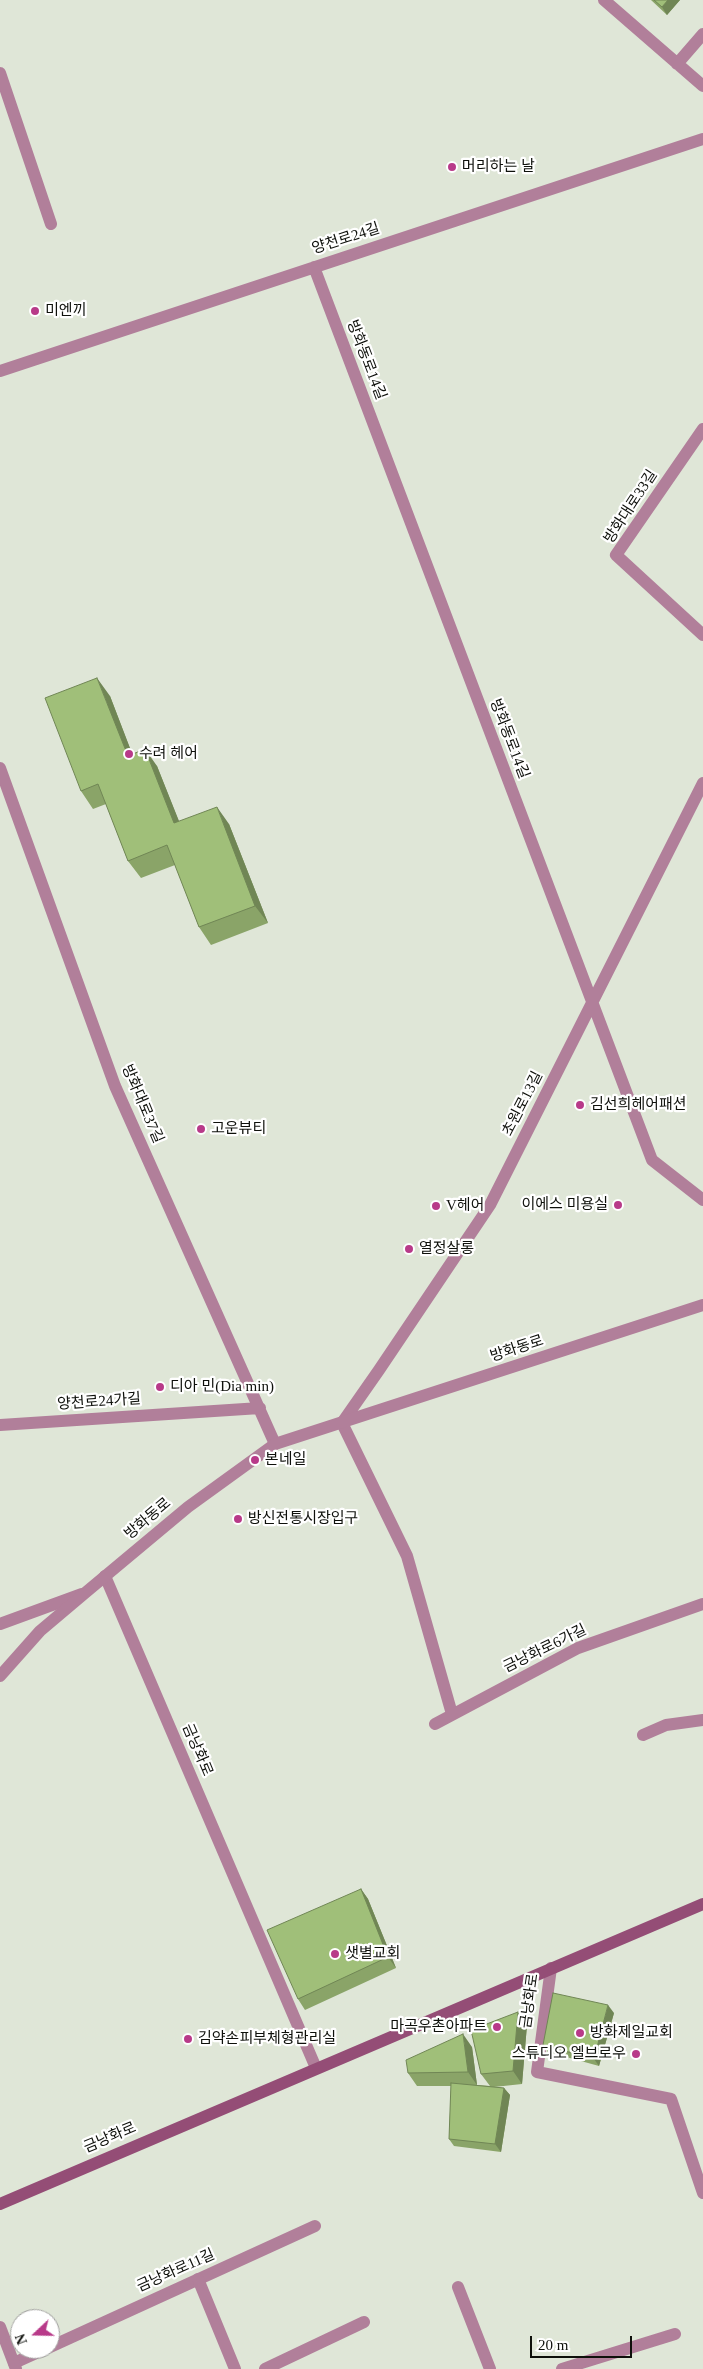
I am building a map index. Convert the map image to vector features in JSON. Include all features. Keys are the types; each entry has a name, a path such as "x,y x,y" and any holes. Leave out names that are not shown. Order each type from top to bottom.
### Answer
{"main road":[{"name":"금낭화로","path":"0,2204 703,1904"}],"street":[{"path":"604,0 703,86"},
{"path":"676,64 703,34"},
{"path":"0,73 51,224"},
{"name":"양천로24길","path":"0,370 703,139"},
{"name":"방화동로14길","path":"314,267 592,1006 652,1160 703,1200"},
{"name":"방화대로33길","path":"703,429 616,555 703,635"},
{"name":"방화대로37길","path":"0,768 115,1086 276,1444"},
{"name":"초원로13길","path":"342,1423 380,1370 490,1205 703,783"},
{"name":"방화동로","path":"0,1676 40,1632 105,1576 188,1507 276,1444 703,1305"},
{"name":"양천로24가길","path":"0,1425 260,1408"},
{"path":"342,1423 407,1556 452,1714"},
{"name":"금낭화로","path":"105,1576 264,1934 316,2068"},
{"path":"0,1624 85,1594"},
{"name":"금낭화로6가길","path":"434,1724 578,1648 703,1604"},
{"path":"643,1735 666,1726 703,1720"},
{"name":"금낭화로","path":"551,1968 536,2072 671,2099 703,2193"},
{"name":"금낭화로11길","path":"60,2342 315,2226"},
{"path":"198,2279 235,2369"},
{"path":"458,2288 490,2369"},
{"path":"265,2369 364,2322"},
{"path":"0,2328 15,2366 27,2359"},
{"path":"562,2369 675,2334"}],"building":[{"path":"654,0 668,0 662,7"},
{"path":"97,678 128,756 145,749 174,823 217,807 255,906 199,927 167,845 128,861 98,784 81,791 45,698"},
{"name":"샛별교회","path":"361,1889 388,1957 298,1999 267,1930"},
{"name":"방화제일교회","path":"553,1993 608,2005 594,2059 543,2045"},
{"path":"518,2012 513,2071 481,2074 471,2030"},
{"path":"463,2034 468,2072 408,2073 406,2060"},
{"path":"451,2083 504,2088 495,2144 449,2139"}],"place":[{"name":"머리하는 날","path":"452,167"},
{"name":"미엔끼","path":"35,311"},
{"name":"수려 헤어","path":"129,754"},
{"name":"김선희헤어패션","path":"580,1105"},
{"name":"고운뷰티","path":"201,1129"},
{"name":"이에스 미용실","path":"618,1205"},
{"name":"V헤어","path":"436,1206"},
{"name":"열정살롱","path":"409,1249"},
{"name":"디아 민(Dia min)","path":"160,1387"},
{"name":"본네일","path":"255,1460"},
{"name":"방신전통시장입구","path":"238,1519"},
{"name":"샛별교회","path":"335,1954"},
{"name":"마곡우촌아파트","path":"497,2027"},
{"name":"방화제일교회","path":"580,2033"},
{"name":"김약손피부체형관리실","path":"188,2039"},
{"name":"스튜디오 엘브로우","path":"636,2054"}]}
